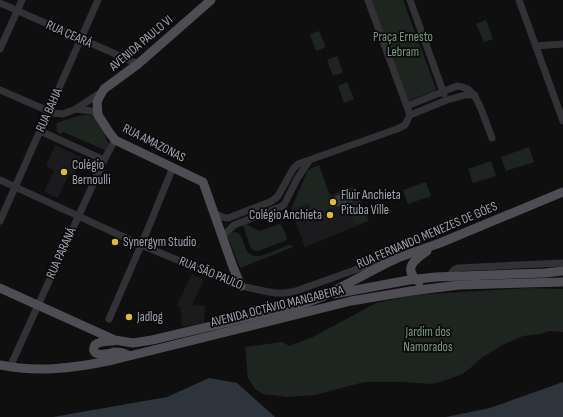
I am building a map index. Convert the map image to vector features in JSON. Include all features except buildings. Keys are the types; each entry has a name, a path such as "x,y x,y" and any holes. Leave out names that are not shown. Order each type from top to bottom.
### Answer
{"main road":[{"name":"AVENIDA PAULO VI","path":"98,115 98,102 104,89 138,64 211,0"},
{"name":"RUA AMAZONAS","path":"98,115 115,140 203,182 241,286"},
{"name":"RUA FERNANDO MENEZES DE GÓES","path":"279,310 324,296 400,257 440,243 563,192"},
{"path":"435,288 422,284 415,279 412,275 411,269 417,258 440,243"},
{"name":"AVENIDA OCTÁVIO MANGABEIRA","path":"324,296 415,279 563,271"},
{"name":"AVENIDA OCTÁVIO MANGABEIRA","path":"0,365 39,369 68,368 98,363 351,301 411,291 459,285 563,282"},
{"path":"0,288 101,335 115,340"},
{"name":"AVENIDA OCTÁVIO MANGABEIRA","path":"115,340 133,343 152,340 279,310"},
{"path":"115,340 98,343 94,346 94,351 98,354 116,352 130,356"}],"street":[{"path":"0,49 22,0"},
{"name":"RUA BAHIA","path":"0,221 98,0"},
{"path":"368,0 410,115"},
{"path":"410,0 447,100"},
{"path":"519,0 562,113 563,121"},
{"name":"RUA CEARÁ","path":"0,3 17,12 138,64"},
{"path":"536,46 563,44"},
{"path":"407,106 443,91 457,86 462,86 470,90 475,95 492,138"},
{"name":"AVENIDA PAULO VI","path":"76,108 104,89"},
{"path":"0,90 48,112 63,114 76,108 92,111 98,115"},
{"path":"214,213 228,218 270,202 278,196 293,169 298,164 397,129 405,125 410,115 447,100 465,95 475,95"},
{"path":"40,131 104,160"},
{"name":"RUA PARANÁ","path":"10,367 78,216 115,140"},
{"path":"223,238 227,231 234,225 280,207 285,202 296,179 309,161"},
{"path":"109,319 173,167"},
{"name":"RUA SÃO PAULO","path":"0,180 141,245 241,286 264,292 285,293 296,291 377,262 385,264"},
{"path":"278,196 285,202"},
{"name":"AVENIDA OCTÁVIO MANGABEIRA","path":"450,276 454,270 458,268 563,263"}],"shaded area":[{"name":"Colégio Bernoulli","path":"55,145 81,157 73,176 69,174 58,198 44,192 54,170 46,166"},
{"name":"Colégio Anchieta","path":"355,186 369,221 305,247 291,209"},
{"path":"354,189 358,200 337,207 333,197"},
{"path":"192,274 204,279 192,305 205,306 204,323 182,326 180,307 177,305"},
{"path":"209,378 237,383 275,417 53,417 167,397"},
{"path":"563,382 563,417 446,417 490,408"}],"green space":[{"name":"Praça Ernesto Lebram","path":"369,0 403,0 436,89 434,91 408,101"},
{"path":"486,20 493,39 484,42 476,24"},
{"path":"319,31 326,47 316,51 310,34"},
{"path":"337,56 343,73 333,76 327,60"},
{"path":"347,82 354,99 344,103 338,86"},
{"path":"85,115 95,118 100,125 109,146 106,152 105,150 63,132 60,134 58,132 56,128 57,123"},
{"path":"529,147 534,162 506,171 501,157"},
{"path":"491,161 496,176 473,183 468,169"},
{"path":"319,165 334,207 314,215 309,203 291,209 308,170"},
{"path":"426,182 431,196 408,204 403,190"},
{"path":"360,200 367,221 355,225 348,204"},
{"path":"244,223 259,231 280,224 287,238 285,241 258,251 253,250 250,246 243,225"},
{"path":"234,232 240,235 245,248 255,256 267,254 288,245 293,247 240,268 228,237"},
{"name":"Jardim dos Namorados","path":"527,288 563,289 563,332 549,331 540,334 523,336 502,345 480,359 463,374 443,381 431,384 364,382 315,395 288,397 263,394 255,389 248,378 245,347 283,342 289,346 313,337 376,303 413,295"}],"place":[{"name":"Colégio Bernoulli","path":"64,172"},
{"name":"Fluir Anchieta Pituba Ville","path":"333,202"},
{"name":"Colégio Anchieta","path":"330,215"},
{"name":"Synergym Studio","path":"115,242"},
{"name":"Jadlog","path":"129,317"}]}
